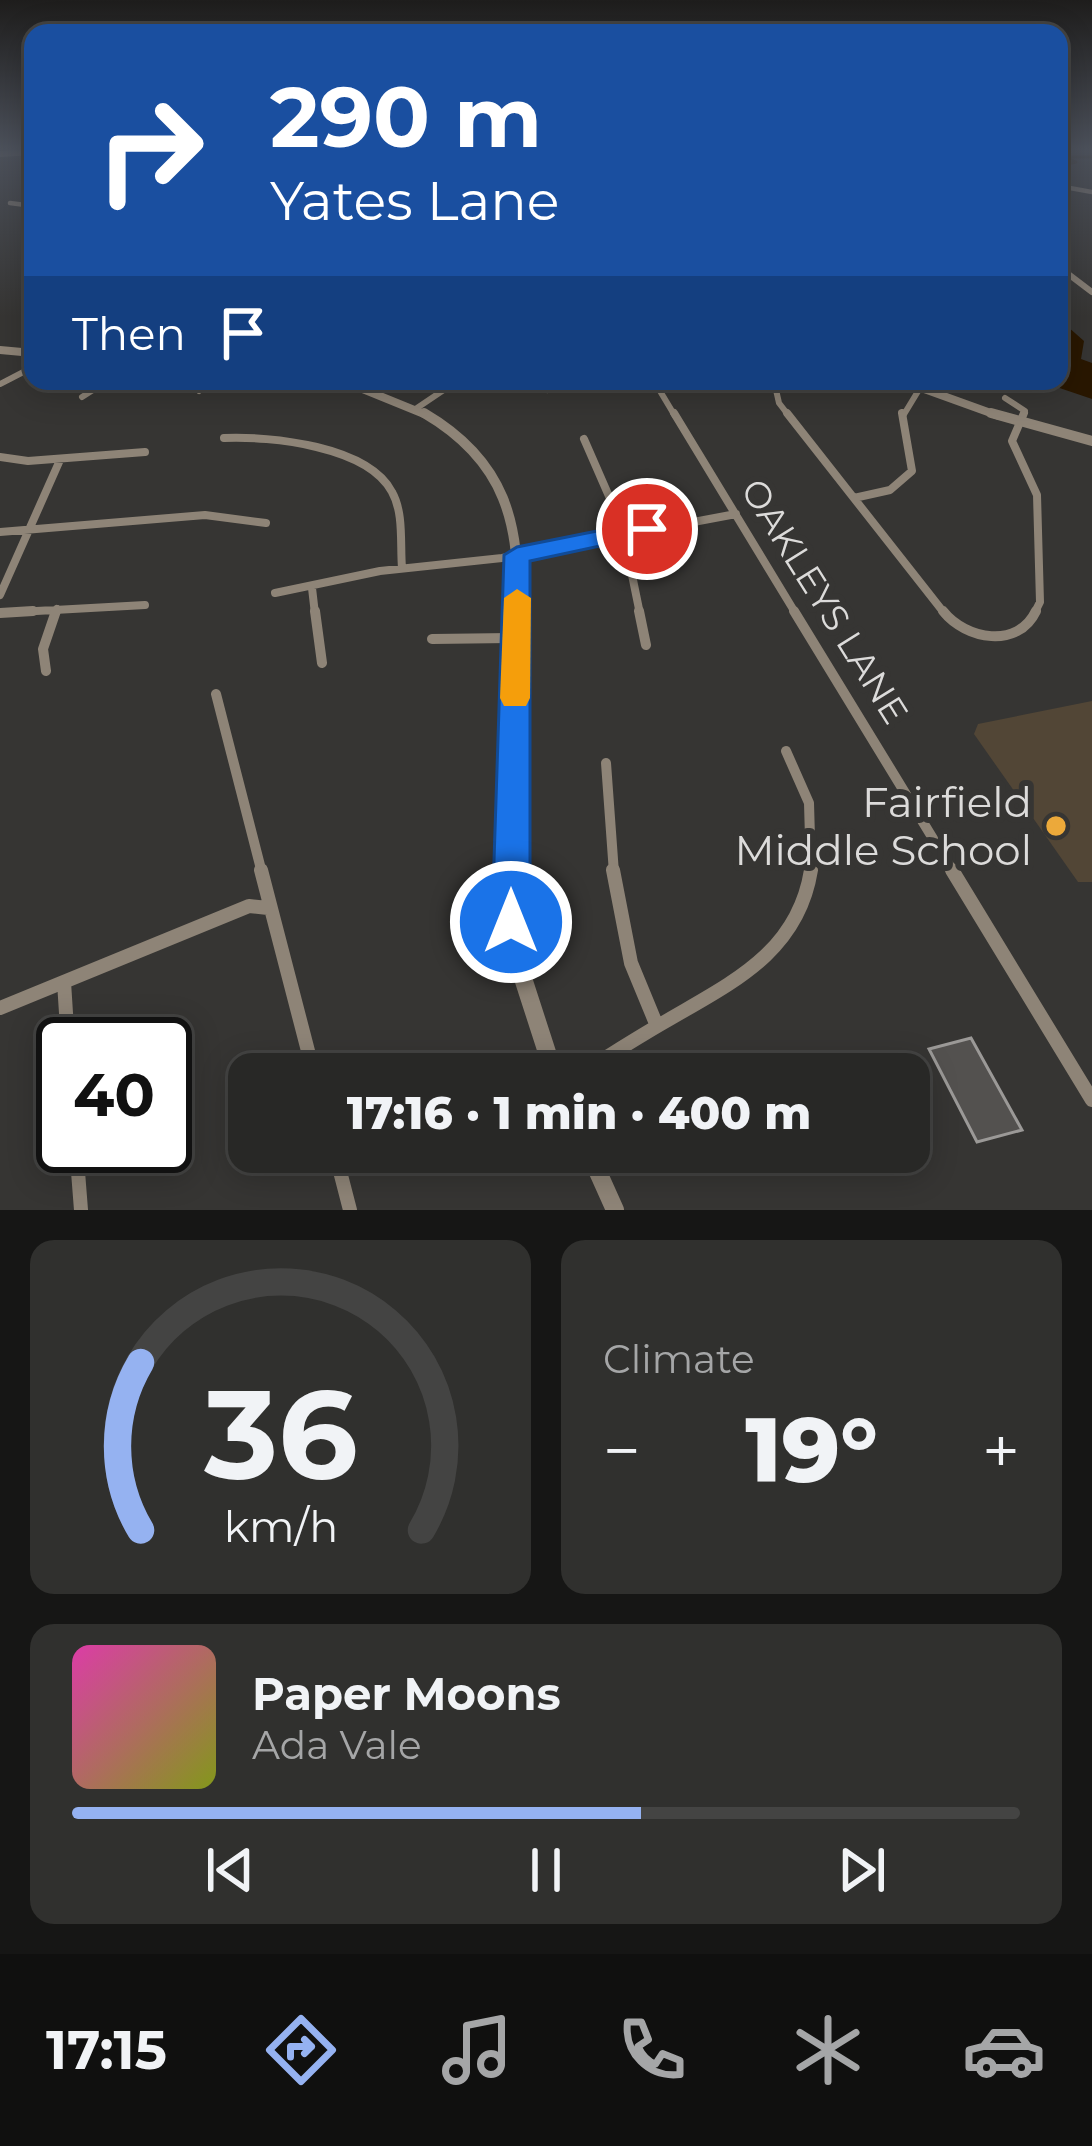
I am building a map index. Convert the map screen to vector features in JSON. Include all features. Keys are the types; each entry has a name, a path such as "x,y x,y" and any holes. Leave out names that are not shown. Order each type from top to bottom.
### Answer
{"street":[{"path":"1068,274 1092,292"},
{"path":"82,397 93,390"},
{"path":"372,390 417,409 459,437 493,476 513,523 517,555 513,947 527,1010 545,1053"},
{"path":"417,409 445,390"},
{"name":"OAKLEYS LANE","path":"660,390 1092,1100"},
{"path":"775,390 775,398 956,625 990,638 1020,631 1035,619 1039,608 1040,518 1033,486 1013,448 1024,411 1005,398"},
{"path":"854,498 890,490 913,471 902,412 918,390"},
{"path":"926,390 1092,441"},
{"path":"224,437 334,453 373,468 394,495 402,568"},
{"path":"584,439 624,533 646,645"},
{"path":"0,457 60,460 145,452"},
{"path":"0,595 60,460"},
{"path":"275,593 736,514"},
{"path":"0,532 205,515 266,523"},
{"path":"312,588 322,663"},
{"path":"0,614 145,605"},
{"path":"46,671 43,649 57,608"},
{"path":"432,639 516,638"},
{"path":"216,694 308,1053"},
{"path":"613,1053 766,963 801,912 813,863 812,826 804,779 786,751"},
{"path":"606,763 619,923 636,982 657,1026"},
{"path":"0,1008 226,915 250,907 268,908"},
{"path":"64,982 66,1017"},
{"path":"78,1173 81,1210"},
{"path":"340,1173 350,1210"},
{"path":"598,1173 615,1210"}],"shaded area":[{"path":"1068,327 1084,341 1081,359 1092,363 1092,399 1066,390"},
{"name":"Fairfield Middle School","path":"1092,701 1092,882 1078,882 974,734 978,724"}],"building":[{"path":"971,1038 1022,1130 977,1142 929,1049"}],"slow traffic":[{"path":"515,698 517,598"}],"place":[{"name":"Fairfield Middle School","path":"1056,826"}],"route":[{"path":"511,922 517,555 647,529"}]}
